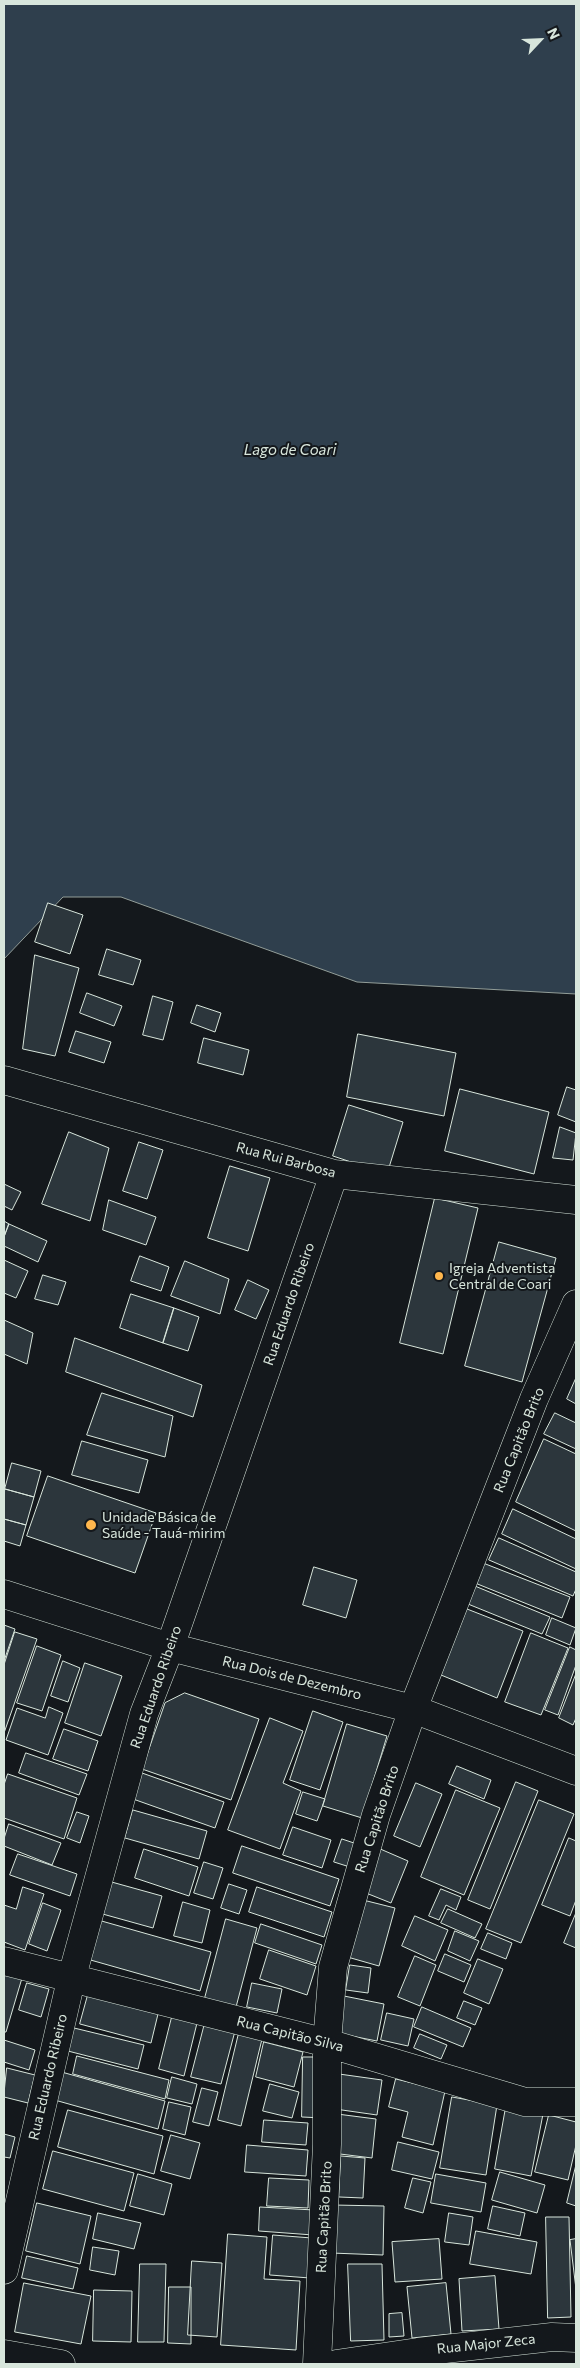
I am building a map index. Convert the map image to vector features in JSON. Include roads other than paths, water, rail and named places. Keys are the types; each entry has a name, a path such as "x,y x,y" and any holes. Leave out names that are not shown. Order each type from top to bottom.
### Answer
{"street":[{"name":"Rua Rui Barbosa","path":"4,1080 334,1174 576,1200"},
{"name":"Rua Eduardo Ribeiro","path":"4,2270 71,1980 144,1714 170,1647 334,1174"},
{"name":"Rua Capitão Brito","path":"317,2364 327,2144 327,2043 333,1967 376,1815 414,1709 534,1399 576,1304"},
{"name":"Rua Dois de Dezembro","path":"4,1594 170,1647 414,1709 576,1771"},
{"name":"Rua Capitão Silva","path":"4,1961 71,1980 327,2043 526,2102 576,2102"},
{"name":"Rua Major Zeca","path":"336,2364 418,2352 552,2337 576,2338"},
{"path":"4,2354 61,2364"}],"water":[{"name":"Lago de Coari","path":"4,4 576,4 576,994 357,982 121,897 63,897 4,959"}],"place":[{"name":"Igreja Adventista Central de Coari","path":"439,1276"},
{"name":"Unidade Básica de Saúde - Tauá-mirim","path":"91,1525"}]}
